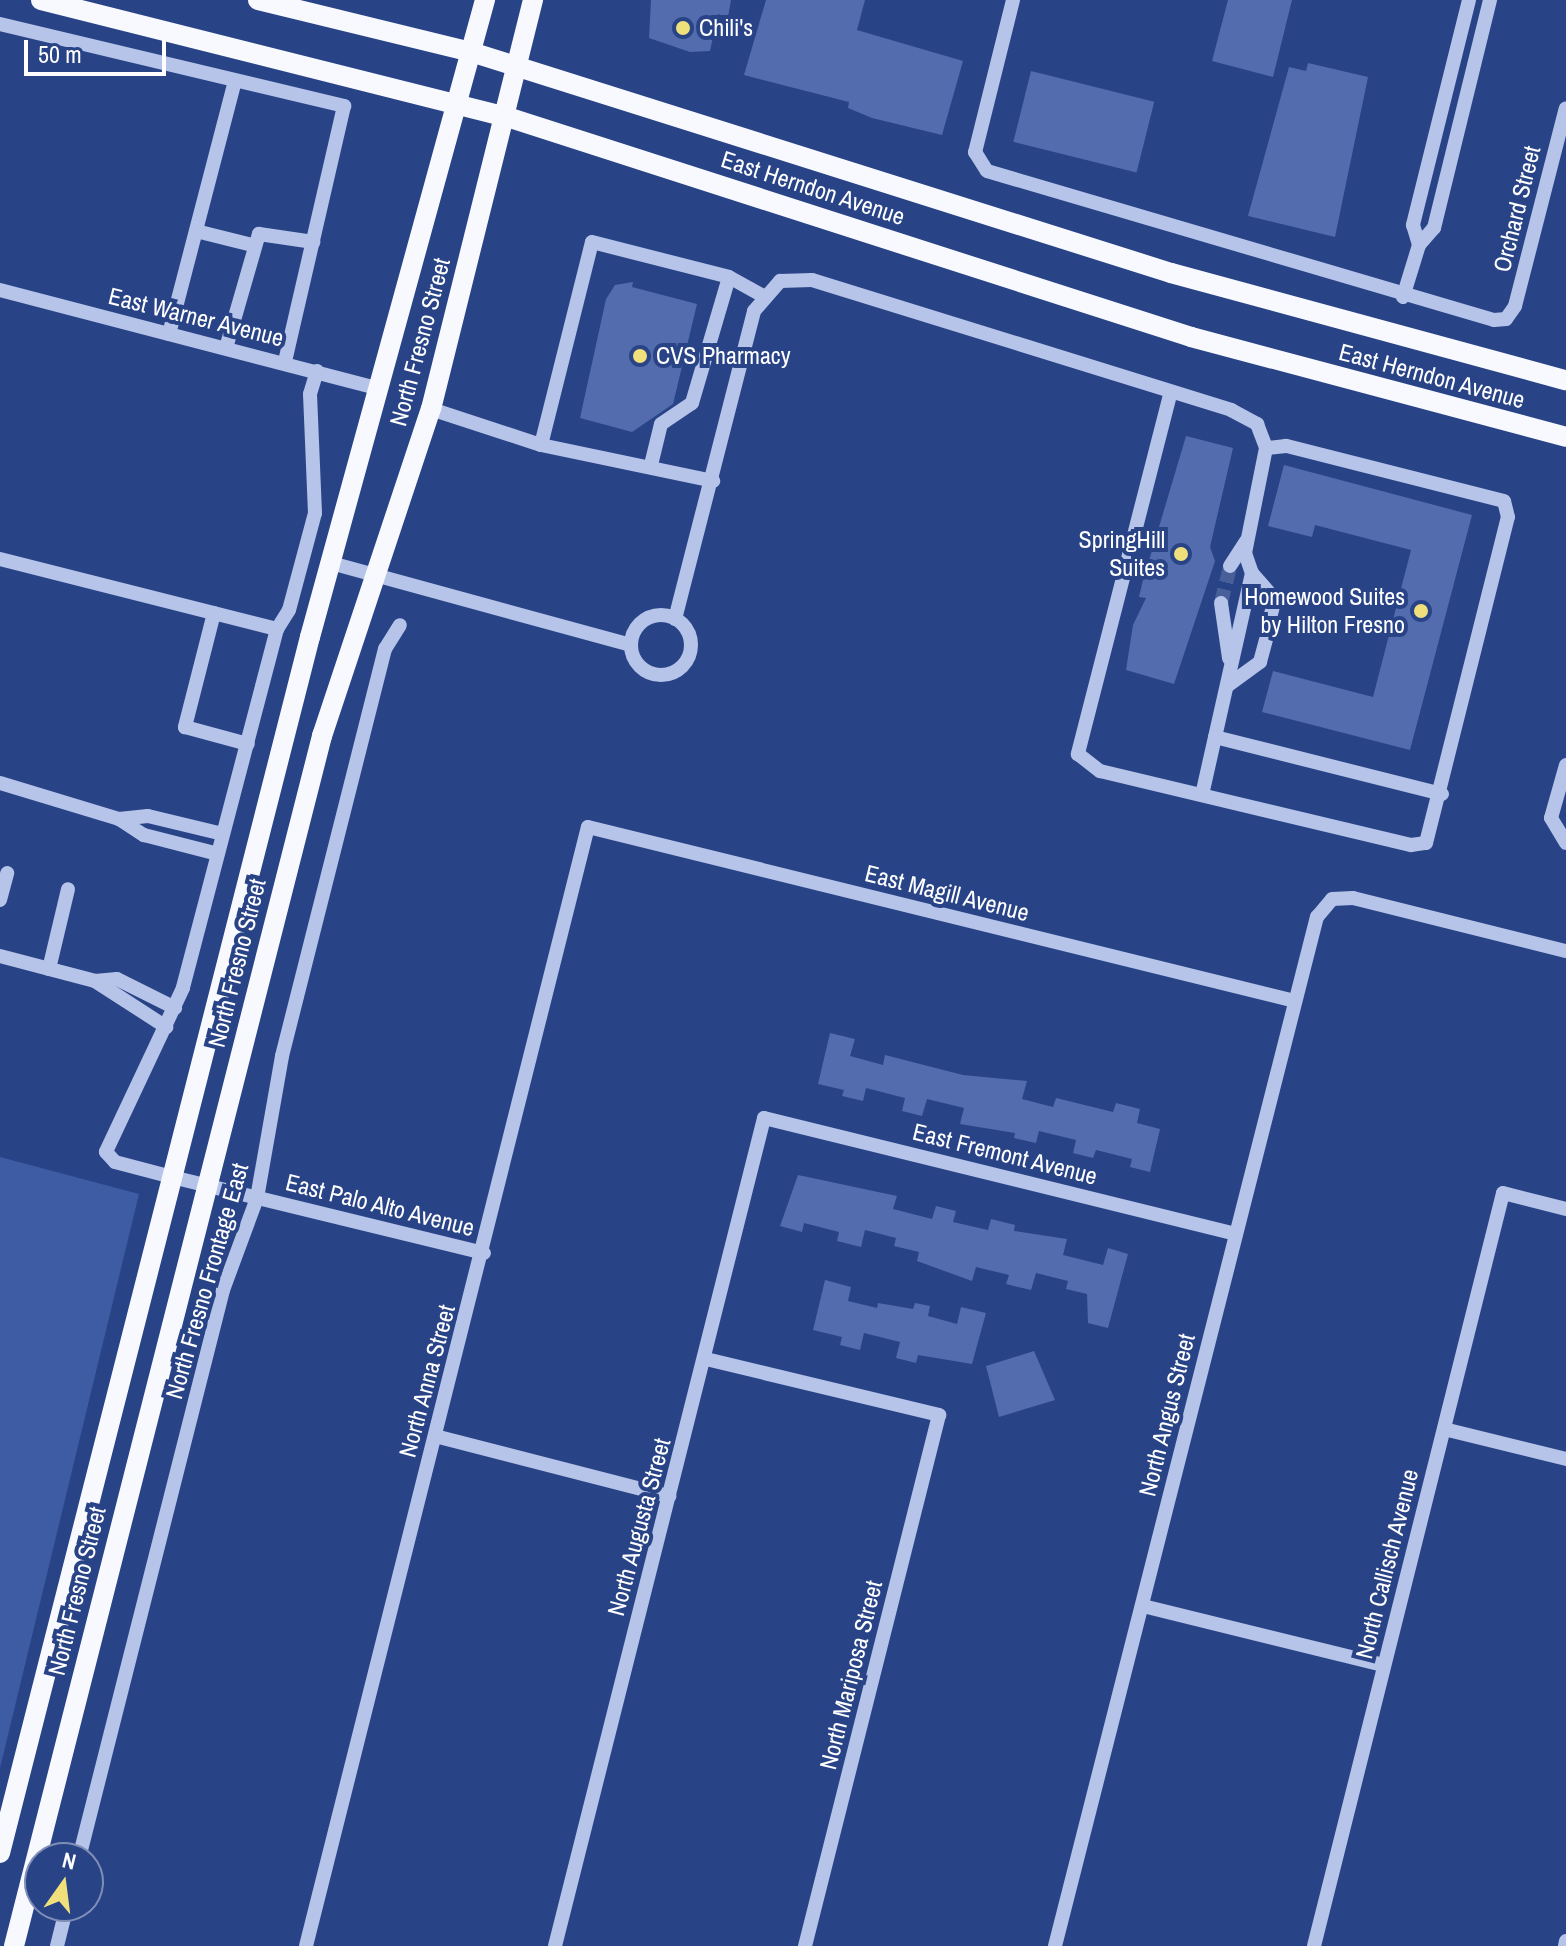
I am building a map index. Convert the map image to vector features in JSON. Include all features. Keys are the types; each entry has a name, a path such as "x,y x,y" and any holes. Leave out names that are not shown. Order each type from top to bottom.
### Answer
{"main road":[{"name":"East Herndon Avenue","path":"41,0 504,116 1148,324 1566,437"},
{"name":"East Herndon Avenue","path":"258,0 516,65 1171,273 1566,380"},
{"name":"North Fresno Street","path":"0,1853 331,563 485,0"},
{"name":"North Fresno Street","path":"14,1946 322,736 374,572 431,409 533,0"}],"street":[{"path":"1013,0 975,152 978,164 1403,297 1419,245 1434,228 1490,0"},
{"path":"1419,245 1413,225 1469,0"},
{"path":"0,24 344,106 285,362"},
{"path":"169,334 235,80"},
{"name":"Orchard Street","path":"1403,297 1506,319 1515,306 1566,108"},
{"path":"196,231 252,245"},
{"path":"226,348 252,245 270,231 313,242"},
{"path":"541,445 592,242 729,277 763,296"},
{"path":"651,465 661,424 692,403 729,277"},
{"path":"675,619 763,296 780,281 812,280 1170,395 1252,418 1266,448 1245,553 1252,573 1275,599 1271,614"},
{"name":"East Warner Avenue","path":"0,290 380,389"},
{"path":"0,956 95,981 166,1027 175,1008 218,854 277,629 289,610 315,513 310,394 317,371"},
{"path":"1170,395 1078,754 1100,771 1411,845 1426,843 1433,832 1508,517 1504,501 1286,446 1266,448"},
{"path":"431,409 541,445 621,465 651,465 713,481"},
{"path":"1230,566 1249,537"},
{"path":"0,559 277,629"},
{"path":"331,563 374,572 631,645 643,668 659,675 676,671 691,649 688,631 675,619 646,620 631,645"},
{"path":"1202,794 1252,573"},
{"path":"1221,603 1231,667"},
{"path":"214,613 185,727 248,744"},
{"name":"North Fresno Frontage East","path":"83,1842 223,1290 257,1198 282,1056 385,649 400,625"},
{"path":"1227,686 1260,662 1266,640"},
{"path":"1215,737 1442,794"},
{"path":"1566,765 1551,818 1566,843"},
{"path":"0,783 119,819 144,835 218,854"},
{"path":"119,819 148,816 223,834"},
{"name":"East Magill Avenue","path":"588,827 1295,1001"},
{"name":"North Anna Street","path":"306,1946 484,1253 588,827"},
{"path":"0,900 7,873"},
{"path":"49,969 68,889"},
{"name":"North Angus Street","path":"1055,1946 1317,917 1332,899 1353,898 1566,951"},
{"path":"95,981 117,979 175,1008"},
{"name":"East Palo Alto Avenue","path":"166,1027 105,1145 115,1162 484,1253"},
{"name":"East Fremont Avenue","path":"764,1118 1236,1234"},
{"name":"North Augusta Street","path":"555,1946 706,1359 764,1118"},
{"name":"North Callisch Avenue","path":"1314,1946 1503,1193 1566,1209"},
{"name":"North Mariposa Street","path":"706,1359 939,1415 805,1946"},
{"path":"1444,1429 1566,1459"},
{"path":"435,1436 669,1496"},
{"path":"1143,1606 1384,1665"},
{"path":"57,1946 63,1922"}],"shaded area":[{"path":"0,1157 139,1194 0,1768"}],"building":[{"name":"Chili's","path":"651,0 731,0 728,17 718,14 710,51 690,52 649,38"},
{"path":"766,0 865,0 857,30 963,61 942,135 872,118 848,108 849,102 744,75"},
{"path":"1228,0 1292,0 1273,77 1212,61"},
{"path":"1308,63 1368,77 1335,237 1248,216 1289,67 1306,71"},
{"path":"1031,71 1154,102 1137,173 1013,142"},
{"name":"CVS Pharmacy","path":"633,282 632,287 697,304 673,404 632,432 580,418 606,299 615,285"},
{"name":"SpringHill Suites","path":"1186,436 1233,448 1210,547 1215,561 1174,684 1126,670 1133,625 1146,598 1139,597 1142,584"},
{"name":"Homewood Suites by Hilton Fresno","path":"1284,465 1472,515 1410,750 1262,712 1273,671 1373,697 1411,550 1315,525 1312,537 1268,526"},
{"path":"830,1033 855,1039 850,1056 883,1065 885,1055 963,1075 1027,1081 1022,1099 1053,1107 1056,1098 1113,1112 1116,1103 1140,1109 1137,1123 1160,1129 1150,1172 1130,1167 1132,1159 1096,1150 1093,1158 1073,1153 1076,1140 1039,1131 1036,1143 1014,1138 1015,1133 960,1124 964,1108 927,1099 922,1116 902,1111 905,1098 866,1088 863,1101 842,1096 844,1090 818,1084"},
{"path":"798,1175 897,1196 893,1209 932,1219 936,1206 956,1211 953,1222 988,1230 991,1219 1015,1225 1014,1231 1067,1239 1063,1255 1103,1265 1108,1248 1128,1254 1108,1328 1088,1323 1087,1294 1066,1289 1068,1281 1036,1273 1031,1290 1006,1284 1009,1275 976,1267 972,1281 917,1261 919,1252 894,1246 896,1238 865,1230 861,1247 837,1241 839,1232 804,1223 802,1232 780,1226"},
{"path":"825,1280 851,1287 848,1301 877,1308 878,1303 913,1309 915,1303 930,1306 928,1316 957,1324 961,1307 986,1313 972,1364 918,1355 916,1363 896,1358 900,1342 864,1333 860,1350 840,1345 842,1337 813,1330"},
{"path":"1034,1351 1055,1400 999,1417 986,1366"}],"tunnel":[{"path":"1221,603 1230,566"},
{"path":"1266,640 1271,614"}],"place":[{"name":"Chili's","path":"683,28"},
{"name":"CVS Pharmacy","path":"640,356"},
{"name":"SpringHill Suites","path":"1181,554"},
{"name":"Homewood Suites by Hilton Fresno","path":"1421,611"}]}
